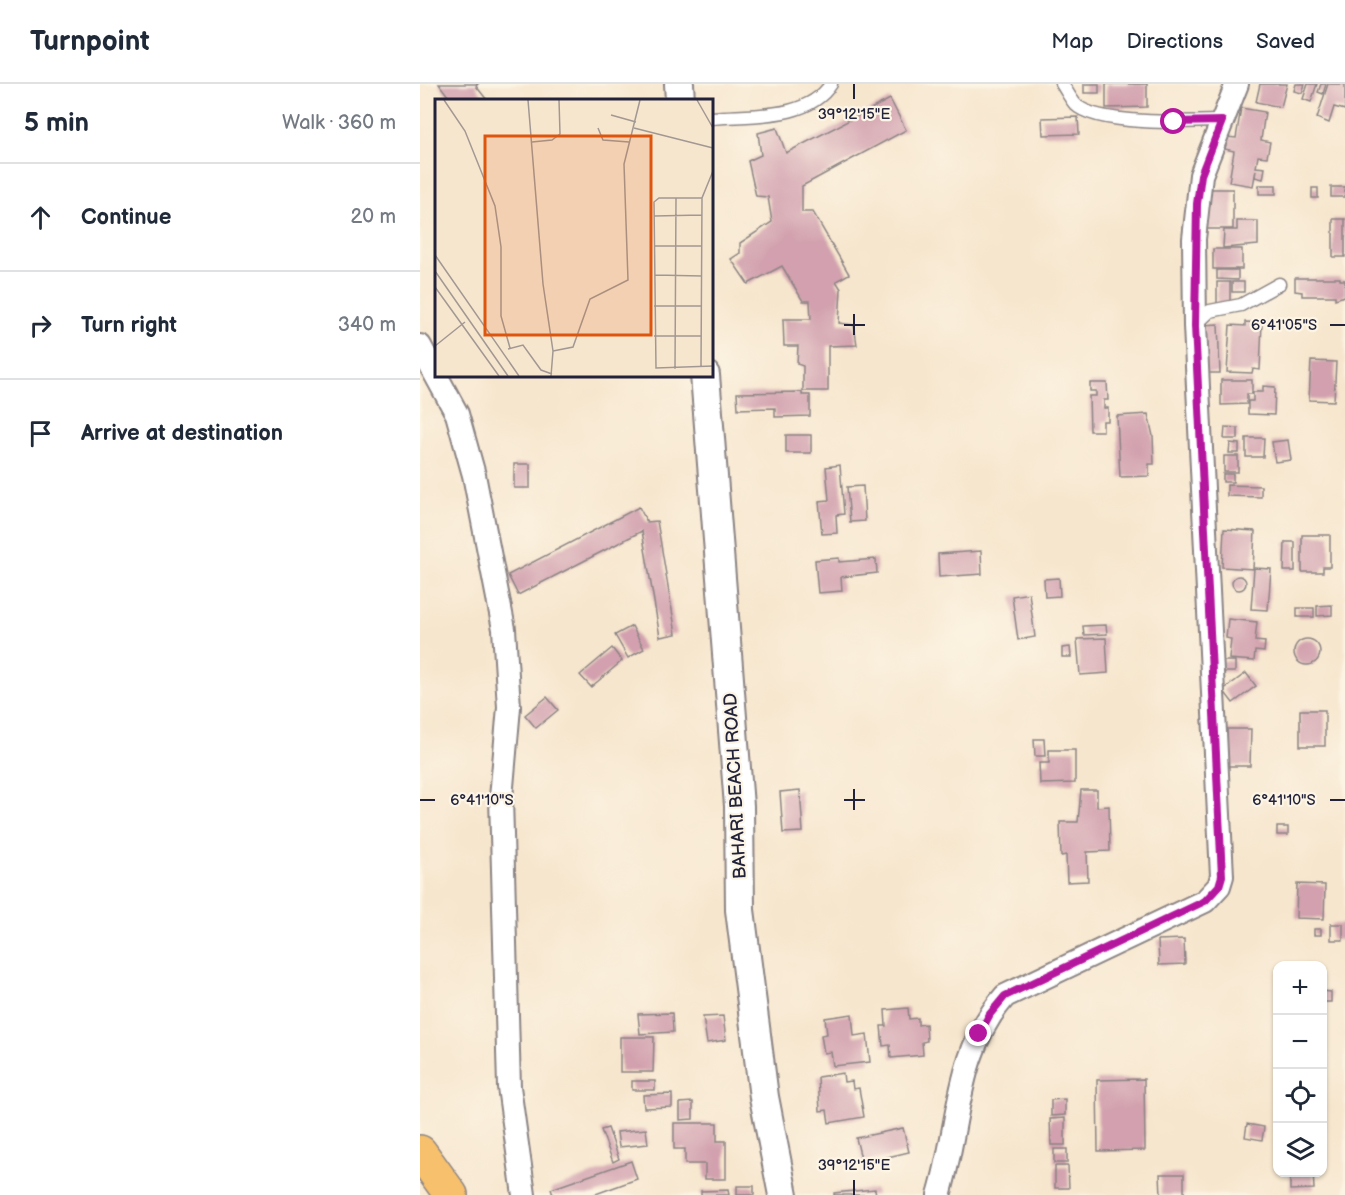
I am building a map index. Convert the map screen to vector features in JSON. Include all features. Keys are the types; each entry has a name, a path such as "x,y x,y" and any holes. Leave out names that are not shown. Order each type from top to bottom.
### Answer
{"highway":[{"path":"420,1152 451,1195"}],"street":[{"path":"679,84 680,99"},
{"path":"939,1195 965,1071 990,1014 1005,996 1205,901 1219,886 1222,876 1195,326 1197,204 1201,175 1236,84"},
{"path":"420,346 435,374"},
{"path":"436,376 457,414 474,475 504,629 509,707 501,798 509,1075 524,1195"},
{"name":"BAHARI BEACH ROAD","path":"705,376 739,806 740,910 764,1097 783,1195"}],"lane":[{"path":"712,118 794,110 812,103 831,84"},
{"path":"1062,84 1076,105 1110,118 1174,122 1222,121"},
{"path":"1195,326 1210,311 1241,305 1279,284"}],"building":[{"path":"439,84 478,84 476,86 486,99 450,99"},
{"path":"1084,84 1099,84 1099,93 1084,93"},
{"path":"1106,84 1147,84 1147,107 1106,108"},
{"path":"1260,84 1287,84 1281,107 1256,102"},
{"path":"1296,84 1305,84 1302,93 1294,91"},
{"path":"1308,84 1317,84 1311,102 1303,99"},
{"path":"1321,84 1326,84 1323,94 1318,92"},
{"path":"1328,84 1345,84 1345,110 1334,107 1329,123 1317,118"},
{"path":"890,99 906,130 802,186 802,212 813,212 849,274 836,281 841,289 839,323 854,325 857,345 828,346 828,391 803,391 803,366 797,364 798,346 784,346 783,319 811,319 810,301 803,301 782,266 748,284 731,259 740,253 740,243 772,222 768,197 756,196 748,161 761,155 758,133 777,128 786,153"},
{"path":"1241,108 1265,112 1261,140 1270,142 1267,157 1258,156 1256,167 1265,168 1263,179 1255,177 1256,170 1253,186 1229,182 1234,151 1225,149 1227,137 1236,138"},
{"path":"1078,117 1079,134 1043,135 1042,118"},
{"path":"1259,185 1276,185 1276,194 1259,194"},
{"path":"1331,187 1345,187 1345,197 1331,197"},
{"path":"1312,188 1318,188 1318,198 1312,198"},
{"path":"1207,189 1233,189 1233,229 1206,229"},
{"path":"1333,219 1345,219 1345,257 1333,257"},
{"path":"1237,221 1258,221 1258,245 1223,248 1224,230 1237,230"},
{"path":"1213,249 1242,249 1242,269 1213,269"},
{"path":"1217,270 1238,270 1238,280 1217,279"},
{"path":"1295,278 1340,278 1340,280 1345,280 1345,296 1335,299 1335,296 1302,296 1302,292 1295,291"},
{"path":"1217,282 1230,282 1230,304 1217,304"},
{"path":"1232,282 1244,282 1244,292 1232,292"},
{"path":"1245,322 1262,323 1260,370 1253,369 1252,373 1227,372 1230,325 1245,326"},
{"path":"1218,324 1220,373 1205,373 1203,325"},
{"path":"1311,361 1336,362 1334,401 1309,400"},
{"path":"1221,380 1252,380 1252,394 1247,394 1247,404 1221,405"},
{"path":"1090,383 1107,383 1108,400 1104,400 1104,408 1108,408 1108,421 1103,421 1103,431 1090,431 1089,396 1096,396 1096,391 1090,391"},
{"path":"1263,386 1275,387 1274,415 1248,414 1248,401 1253,401 1253,392 1263,392"},
{"path":"802,392 802,395 810,395 810,416 775,417 775,408 738,409 737,393"},
{"path":"1148,414 1153,436 1154,464 1149,464 1149,476 1120,477 1117,416"},
{"path":"1225,427 1238,428 1238,439 1224,439"},
{"path":"786,435 811,435 811,453 786,453"},
{"path":"1246,438 1264,438 1263,457 1246,457"},
{"path":"1288,440 1291,460 1275,462 1272,442"},
{"path":"1230,443 1239,444 1239,453 1229,453"},
{"path":"1224,456 1238,456 1238,472 1224,472"},
{"path":"514,464 530,464 530,488 514,488"},
{"path":"840,465 844,514 836,515 837,533 822,534 819,501 829,500 826,467"},
{"path":"1223,474 1233,474 1233,482 1223,482"},
{"path":"1227,485 1261,486 1261,497 1227,496"},
{"path":"863,486 865,521 850,522 847,487"},
{"path":"639,507 647,522 657,521 676,634 660,637 642,531 518,595 508,575"},
{"path":"1224,529 1255,531 1253,569 1222,567"},
{"path":"1302,535 1330,535 1330,567 1323,567 1323,572 1302,572"},
{"path":"1285,542 1295,542 1295,571 1284,571"},
{"path":"981,551 982,574 939,577 938,554"},
{"path":"839,558 839,562 876,559 877,573 841,577 842,591 818,593 815,560"},
{"path":"1254,568 1271,569 1268,610 1251,609"},
{"path":"1236,576 1242,576 1246,583 1242,590 1236,590 1232,586 1232,580"},
{"path":"1059,578 1060,596 1045,597 1044,579"},
{"path":"1029,593 1035,637 1018,640 1012,596"},
{"path":"1332,605 1332,615 1317,616 1317,606"},
{"path":"1297,608 1314,608 1314,617 1297,617"},
{"path":"1228,619 1257,622 1255,641 1265,642 1264,652 1255,651 1254,661 1229,659 1231,639 1226,638"},
{"path":"1106,625 1107,634 1084,635 1083,626"},
{"path":"632,626 644,649 628,658 615,635"},
{"path":"1106,638 1108,673 1080,675 1077,639"},
{"path":"1307,639 1316,643 1320,652 1316,661 1307,665 1298,661 1294,652 1298,643"},
{"path":"1070,647 1071,657 1062,657 1062,648"},
{"path":"612,648 622,661 591,687 580,675"},
{"path":"1221,661 1235,661 1235,672 1221,672"},
{"path":"1246,673 1256,686 1233,703 1223,690"},
{"path":"547,697 558,710 536,728 525,715"},
{"path":"1300,710 1325,710 1325,746 1300,746"},
{"path":"1226,729 1251,729 1250,766 1225,766"},
{"path":"1034,739 1044,739 1045,756 1035,756"},
{"path":"1049,750 1075,750 1075,783 1040,784 1039,763 1049,763"},
{"path":"800,790 803,832 783,833 780,792"},
{"path":"1081,790 1097,790 1097,807 1109,806 1110,851 1087,852 1088,881 1067,882 1066,855 1061,856 1060,822 1078,822"},
{"path":"1277,827 1288,827 1288,835 1277,835"},
{"path":"1297,884 1325,885 1324,919 1296,918"},
{"path":"1331,924 1343,924 1343,940 1331,940"},
{"path":"1314,929 1321,929 1321,935 1314,935"},
{"path":"1184,939 1185,964 1159,965 1158,940"},
{"path":"1327,992 1331,992 1331,1002 1327,1002"},
{"path":"908,1008 909,1019 918,1018 918,1025 926,1024 927,1041 922,1042 923,1055 891,1058 890,1045 883,1046 881,1026 886,1026 885,1010"},
{"path":"672,1013 673,1032 640,1034 638,1014"},
{"path":"852,1014 854,1036 867,1034 870,1062 833,1066 831,1052 824,1053 821,1035 827,1034 825,1018"},
{"path":"723,1016 726,1040 707,1043 703,1017"},
{"path":"620,1037 654,1037 653,1072 620,1072"},
{"path":"843,1073 844,1082 852,1081 853,1089 859,1088 864,1117 829,1123 827,1110 820,1111 818,1077"},
{"path":"1144,1079 1145,1150 1098,1151 1097,1080"},
{"path":"632,1081 655,1081 655,1090 632,1090"},
{"path":"672,1094 672,1107 644,1108 643,1095"},
{"path":"1065,1099 1065,1115 1051,1116 1051,1100"},
{"path":"693,1102 693,1119 680,1120 680,1103"},
{"path":"1065,1118 1065,1145 1051,1145 1050,1119"},
{"path":"674,1123 717,1123 717,1141 726,1141 726,1179 705,1179 705,1164 685,1164 685,1149 674,1149"},
{"path":"1247,1124 1264,1127 1262,1140 1245,1137"},
{"path":"608,1128 619,1159 613,1162 601,1130"},
{"path":"903,1128 909,1152 862,1163 856,1138"},
{"path":"646,1129 648,1144 619,1147 617,1132"},
{"path":"1054,1149 1067,1149 1067,1163 1054,1163"},
{"path":"631,1161 637,1179 593,1195 553,1195 551,1189"},
{"path":"1055,1166 1068,1166 1069,1188 1055,1188"},
{"path":"1160,1174 1184,1174 1184,1195 1161,1195"},
{"path":"1290,1177 1313,1177 1314,1189 1290,1190"},
{"path":"737,1186 754,1186 754,1195 737,1195"},
{"path":"875,1189 876,1195 834,1195 834,1193"},
{"path":"728,1190 729,1195 701,1195 701,1191"}],"route":[{"path":"979,1034 990,1014 1005,996 1026,984 1205,901 1213,895 1222,876 1195,326 1194,239 1201,175 1222,121 1174,122"}]}
